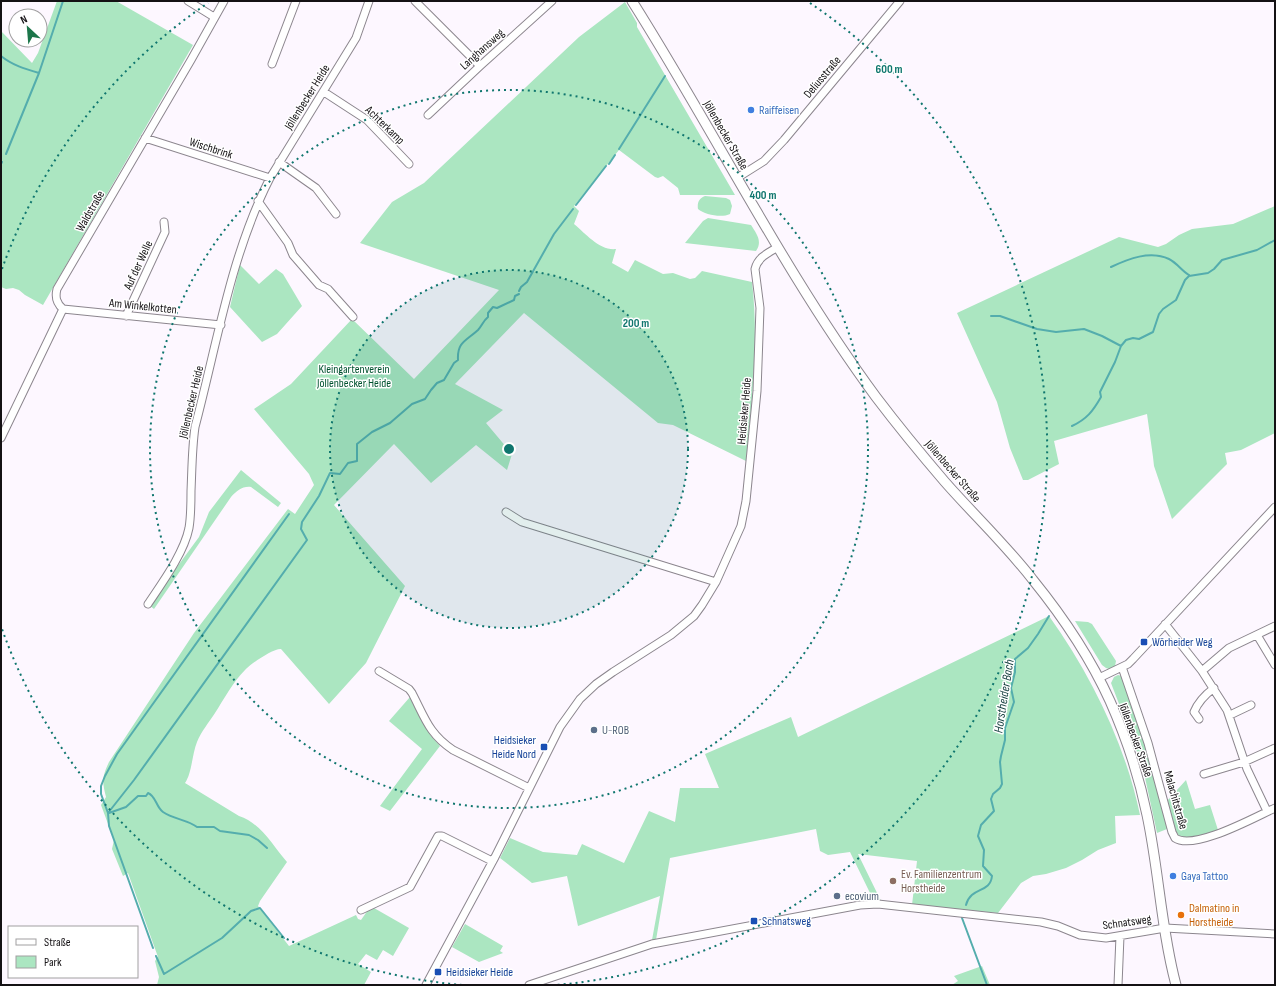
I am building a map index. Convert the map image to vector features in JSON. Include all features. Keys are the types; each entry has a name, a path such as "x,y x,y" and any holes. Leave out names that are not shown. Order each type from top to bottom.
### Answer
{"main road":[{"name":"Jöllenbecker Straße","path":"632,1 655,37 778,247 823,320 876,397 945,481 1033,579 1082,647 1099,678 1118,720 1127,743 1142,792 1151,836 1165,928 1176,985"}],"street":[{"path":"188,1 214,17"},
{"name":"Waldstraße","path":"63,309 57,301 55,295 57,289 188,66 224,1"},
{"path":"272,64 296,1"},
{"name":"Jöllenbecker Heide","path":"148,604 172,568 189,529 192,447 195,427 237,262 258,201 279,162 324,92 356,38 369,1"},
{"path":"415,1 480,66"},
{"name":"Langhansweg","path":"428,115 552,1"},
{"name":"Deliusstraße","path":"737,178 764,160 784,140 900,1"},
{"name":"Achterkamp","path":"324,92 367,120 409,164"},
{"name":"Wischbrink","path":"145,138 270,178"},
{"path":"279,162 316,188 336,214"},
{"path":"258,201 288,243 293,255 319,285 328,289 352,317"},
{"name":"Auf der Welle","path":"126,316 164,232 164,222"},
{"name":"Heidsieker Heide","path":"426,985 492,861 562,723 580,699 596,684 684,625 702,606 716,582 741,526 746,501 757,391 759,353 760,308 755,269 756,263 760,258 778,247"},
{"path":"1,438 63,309"},
{"name":"Am Winkelkotten","path":"63,309 221,325"},
{"path":"1099,678 1122,667 1133,659 1275,507"},
{"path":"506,512 522,522 716,582"},
{"path":"1165,624 1202,671 1230,715 1244,762 1267,811"},
{"path":"1202,671 1229,648 1275,626"},
{"path":"1257,635 1275,665"},
{"name":"Malachitstraße","path":"1122,667 1148,743 1172,832 1175,838 1185,842 1209,837 1275,808"},
{"path":"379,671 412,693 430,729 442,743 529,788"},
{"path":"1199,719 1194,712 1195,709 1204,696 1214,688"},
{"path":"1230,715 1251,705"},
{"path":"1204,774 1244,762 1275,748"},
{"path":"361,910 410,887 438,836 442,836 492,861"},
{"name":"Schnatsweg","path":"529,985 652,944 860,904 878,904 1041,922 1058,926 1080,935 1106,938 1165,928 1275,934"},
{"path":"1118,985 1120,936"}],"green space":[{"path":"57,1 116,1 193,45 43,305 19,290 1,287 1,31 8,38 8,48 17,48 32,63 40,48 48,48 48,26"},
{"name":"Kleingartenverein Jöllenbecker Heide","path":"625,2 637,23 637,27 735,195 680,195 678,188 663,176 658,178 655,177 619,150 574,206 579,211 574,224 599,245 610,249 616,249 612,263 628,272 635,260 663,274 673,273 690,279 695,278 702,271 752,282 755,349 746,461 673,425 658,423 524,313 455,384 503,410 486,423 512,454 507,470 476,445 431,483 394,444 334,505 405,586 366,663 329,704 281,649 273,651 257,660 248,667 237,680 201,735 195,747 189,774 185,783 254,824 260,829 287,862 258,906 289,946 356,915 358,919 361,920 368,910 374,908 409,928 393,956 383,950 377,960 366,954 358,964 371,972 364,985 157,985 159,977 155,961 158,957 128,873 123,876 112,849 114,840 101,805 106,797 103,783 104,775 109,762 194,633 288,509 295,514 314,485 309,474 254,409 291,384 352,319 414,379 499,290 360,243 392,202 424,183 579,37"},
{"path":"705,196 726,198 730,200 732,206 730,214 723,216 714,215 705,213 698,209 699,201"},
{"path":"1275,206 1275,433 1241,450 1225,453 1227,464 1172,519 1154,466 1147,414 1054,441 1059,464 1028,480 1023,480 1010,448 997,402 957,313 1119,237 1158,247 1192,229 1233,224"},
{"path":"708,218 751,225 759,240 756,251 685,243 703,221"},
{"path":"240,265 259,284 276,269 283,274 302,306 277,334 262,342 230,307"},
{"path":"241,470 281,503 278,507 251,487 242,488 235,493 154,609 149,605 199,537 209,512"},
{"path":"1049,616 1079,662 1105,711 1116,736 1134,788 1140,815 1115,816 1116,843 1098,850 1066,868 1033,876 1021,883 998,913 912,905 917,861 858,854 881,901 865,900 870,899 871,895 850,852 828,855 820,851 816,829 670,858 656,940 652,940 660,896 578,926 567,876 532,883 500,858 510,838 543,852 577,855 582,844 624,863 649,811 675,822 680,788 719,788 705,754 791,717 798,737"},
{"path":"1075,621 1088,622 1092,624 1116,661 1115,666 1109,669 1102,665"},
{"path":"1118,675 1122,676 1148,752 1167,829 1157,833 1144,773 1111,683 1114,677"},
{"path":"410,697 431,736 440,746 390,811 380,806 422,749 389,721"},
{"path":"1186,780 1195,809 1210,805 1218,830 1189,839 1179,836 1176,831 1167,801"},
{"path":"465,924 503,946 500,951 503,953 479,962 452,947"},
{"path":"982,966 990,985 952,985 958,981 954,976"}],"waterway":[{"path":"6,154 39,73 63,1"},
{"path":"1,56 14,64 39,73"},
{"path":"619,149 665,76"},
{"path":"609,164 615,155"},
{"path":"576,205 606,166"},
{"path":"519,291 527,282 554,234 573,209"},
{"path":"1072,426 1086,417 1098,402 1101,397 1100,392 1121,346 1126,340 1133,338 1139,339 1153,332 1159,314 1163,309 1176,300 1185,280 1189,276 1208,273 1222,260 1257,250 1275,240"},
{"path":"1111,267 1139,257 1154,255 1169,259 1189,275"},
{"path":"108,813 134,780 307,540 301,529 302,522 319,496 330,473 340,474 348,463 357,461 357,444 372,432 390,423 412,404 425,399 437,383 444,380 454,363 458,360 459,349 463,342 474,334 488,317 488,313 493,307 497,308 514,300 515,296 519,294"},
{"path":"991,316 1000,316 1037,329 1056,332 1084,329 1121,346"},
{"path":"153,948 109,826 108,813 101,794 101,786 117,754 289,514"},
{"name":"Horstheider Bach","path":"966,905 968,899 972,895 991,882 992,876 983,866 984,850 978,836 981,825 994,811 991,799 993,794 1002,784 1000,762 1005,740 1005,728 1014,702 1011,688 1015,672 1015,659 1028,648 1049,616"},
{"path":"109,813 126,807 138,796 146,796 148,793 151,794 161,810 171,816 197,827 214,827 220,831 249,835 258,840 267,848"},
{"path":"156,956 164,974 222,938 251,911 260,908 284,938"},
{"name":"Horstheider Bach","path":"962,918 987,985"}],"place":[{"name":"Raiffeisen","path":"751,110"},
{"name":"Wörheider Weg","path":"1144,642"},
{"name":"U-ROB","path":"594,730"},
{"name":"Heidsieker Heide Nord","path":"544,747"},
{"name":"Gaya Tattoo","path":"1173,876"},
{"name":"Ev. Familienzentrum Horstheide","path":"893,881"},
{"name":"ecovium","path":"837,896"},
{"name":"Dalmatino in Horstheide","path":"1181,915"},
{"name":"Schnatsweg","path":"754,921"},
{"name":"Heidsieker Heide","path":"438,972"}]}
